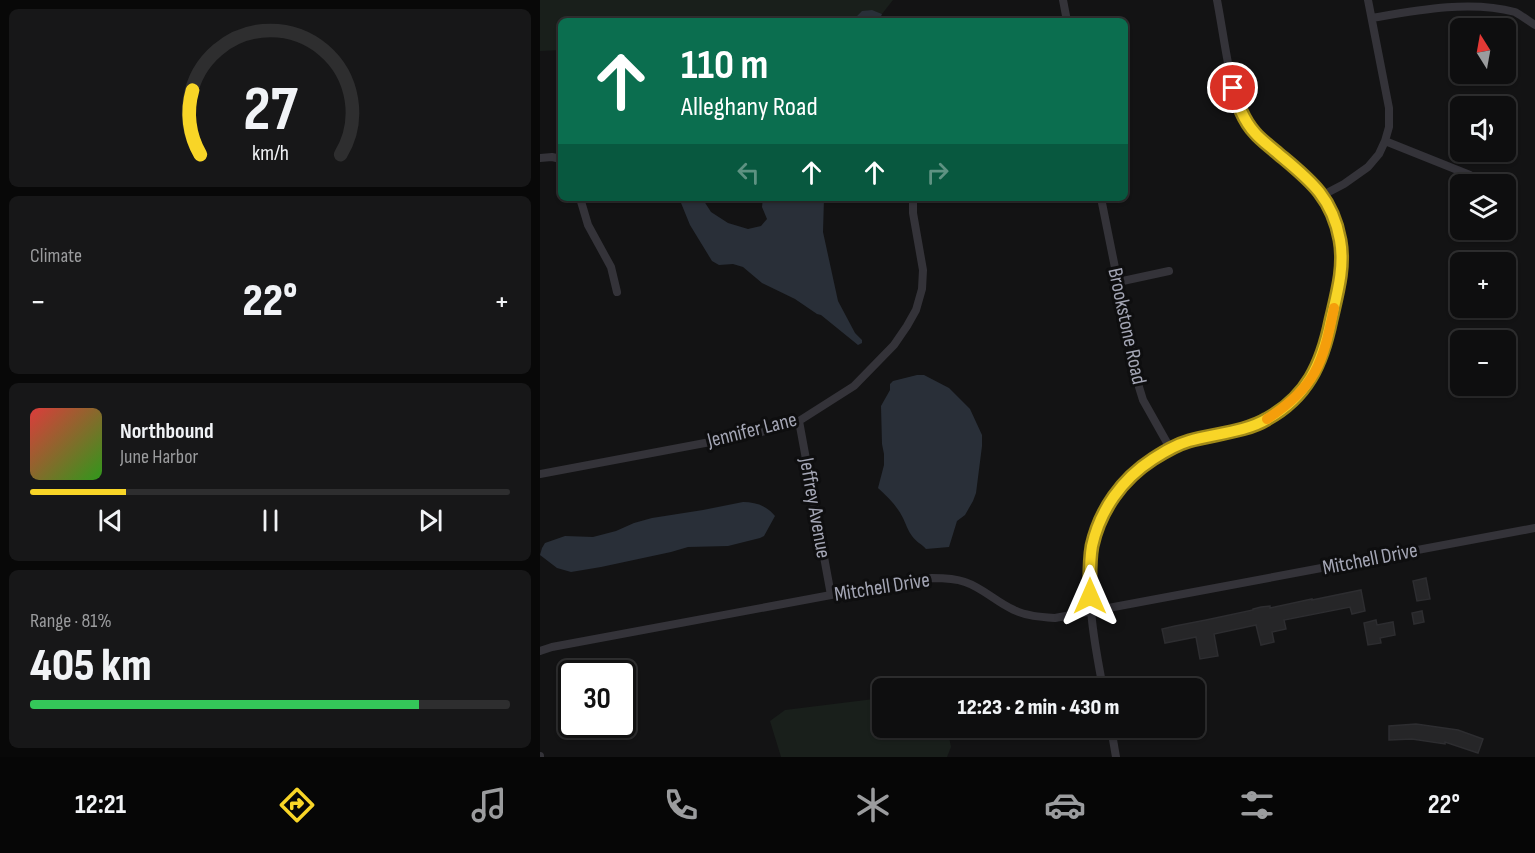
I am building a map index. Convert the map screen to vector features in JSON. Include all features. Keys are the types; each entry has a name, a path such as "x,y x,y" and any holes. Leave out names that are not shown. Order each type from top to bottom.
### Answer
{"street":[{"path":"1063,0 1066,18"},
{"path":"1101,678 1092,627 1090,564 1092,547 1103,514 1114,496 1138,469 1170,448 1249,427 1266,420 1301,393 1322,358 1341,266 1340,239 1332,212 1323,195 1255,133 1244,118 1233,88 1217,0"},
{"path":"1323,195 1368,167 1385,141 1389,127 1389,108 1368,0"},
{"path":"1372,18 1453,3 1472,2 1495,5 1516,13 1535,25"},
{"path":"1385,141 1468,174"},
{"path":"540,158 558,158"},
{"path":"581,201 588,225 611,267 617,292"},
{"name":"Jennifer Lane","path":"540,474 758,433 799,421 854,386 894,345 916,310 922,289 923,270 913,201"},
{"name":"Brookstone Road","path":"1102,201 1139,387 1143,400 1170,448"},
{"path":"1118,282 1169,271"},
{"name":"Jeffrey Avenue","path":"799,421 831,595"},
{"name":"Mitchell Drive","path":"540,651 545,648 932,578 964,582 984,590 1014,610 1039,617 1055,618 1535,528"},
{"path":"1112,738 1116,757"}],"shaded area":[{"path":"540,0 893,0 882,14 866,11 855,18 558,18 558,50 540,51"},
{"path":"872,10 882,14 880,18 855,18 862,11"},
{"path":"680,201 704,201 711,212 728,223 748,229 761,226 767,219 762,207 763,201 824,201 823,232 838,301 862,343 858,345 821,315 762,283 743,267 733,264 719,265 712,261 690,225"},
{"path":"924,375 949,388 970,409 982,435 976,493 965,515 957,521 949,547 926,549 909,532 898,510 878,488 884,465 881,406 893,381"},
{"path":"743,502 761,505 775,516 764,536 728,546 688,547 571,572 557,568 540,555 545,543 565,536 593,537 652,518"},
{"path":"872,699 872,738 949,738 951,747 947,757 781,757 770,721 785,710"}],"building":[{"path":"1426,578 1430,599 1417,601 1413,581"},
{"path":"1361,590 1365,611 1352,614 1350,607 1284,620 1286,629 1272,632 1274,642 1261,645 1256,625 1214,634 1218,656 1200,659 1196,637 1165,643 1162,629 1261,607 1270,606 1270,608"},
{"path":"1422,611 1424,622 1414,624 1412,613"},
{"path":"1376,620 1377,625 1393,622 1395,635 1380,638 1381,643 1368,645 1364,623"},
{"path":"1416,724 1458,730 1483,739 1478,753 1445,742 1445,744 1412,739 1389,740 1389,726"}],"slow traffic":[{"path":"1267,419 1301,393 1314,374 1322,358 1334,308"}],"route":[{"path":"1090,596 1090,564 1097,530 1103,514 1126,481 1138,469 1170,448 1249,427 1266,420 1285,407 1301,393 1314,374 1322,358 1328,337 1342,259 1340,239 1332,212 1323,195 1312,183 1255,133 1244,118 1233,88"}]}
